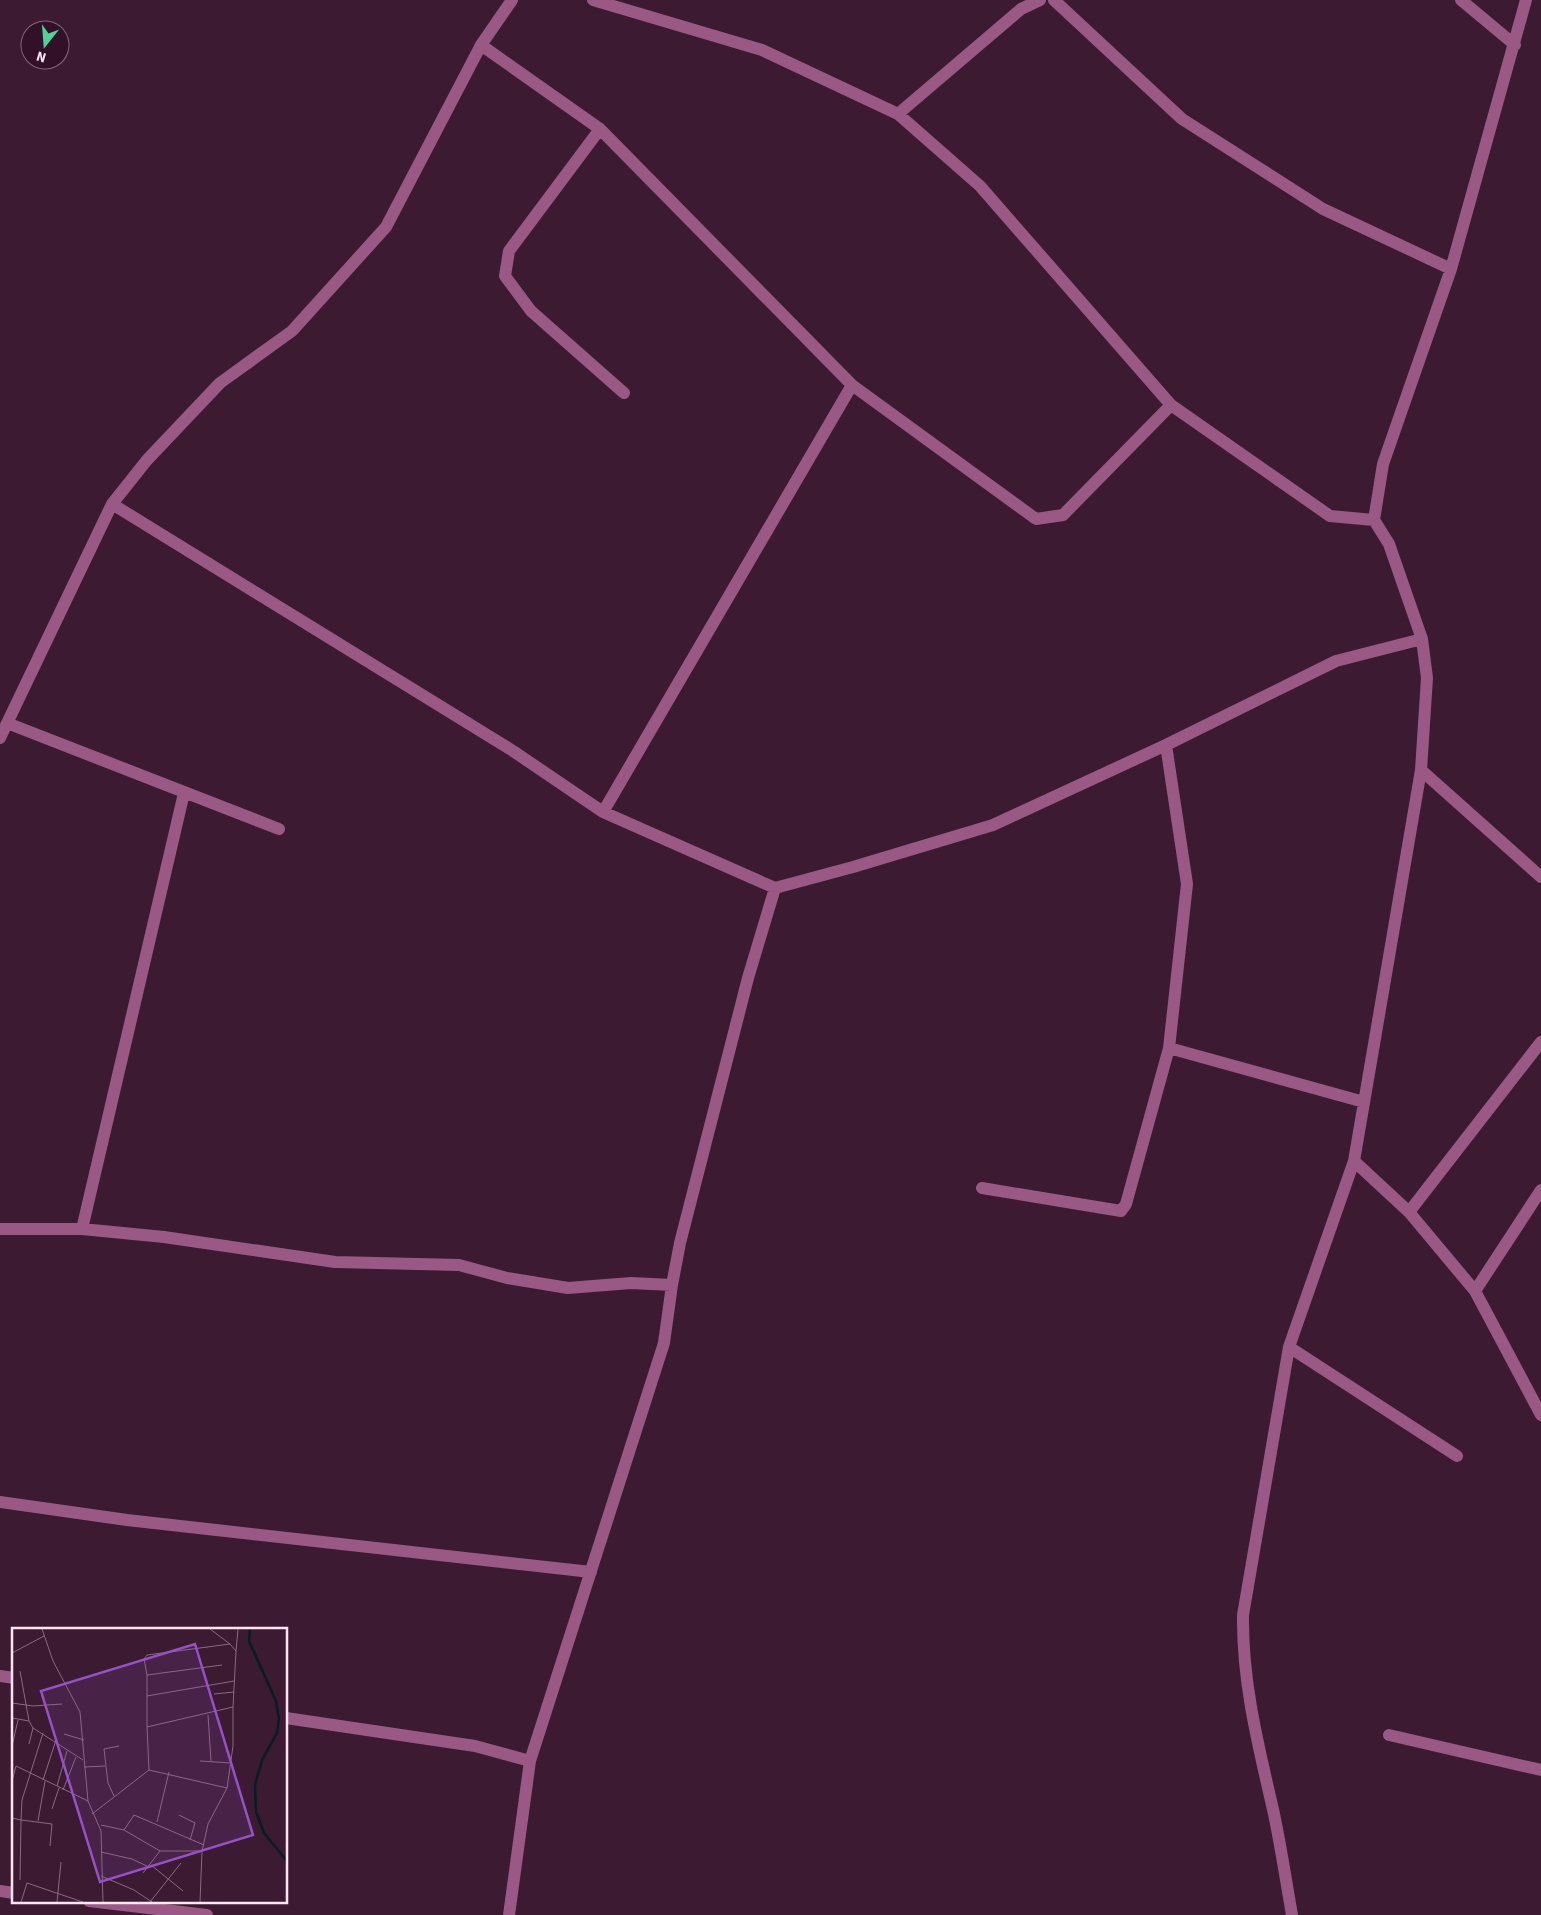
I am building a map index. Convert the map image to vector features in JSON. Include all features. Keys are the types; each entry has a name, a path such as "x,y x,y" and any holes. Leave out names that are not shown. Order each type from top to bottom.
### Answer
{"street":[{"path":"0,738 112,504 147,460 220,384 292,331 386,227 481,45 512,0"},
{"path":"593,0 762,50 898,114 980,186 1171,405 1330,516 1374,520"},
{"path":"898,114 1018,5 1040,0"},
{"path":"1054,0 1182,119 1323,209 1451,269"},
{"path":"1461,0 1515,45"},
{"path":"1292,1915 1274,1816 1251,1714 1242,1652 1243,1615 1289,1347 1354,1160 1421,770 1427,678 1422,638 1389,544 1374,520 1383,464 1451,269 1526,0"},
{"path":"481,45 600,129 852,385 1036,519 1063,516 1171,405"},
{"path":"600,129 509,251 505,276 531,311 624,393"},
{"path":"603,812 852,385"},
{"path":"112,504 513,751 603,812 775,888 993,825 1166,745 1336,661 1422,638"},
{"path":"7,723 279,829"},
{"path":"982,1188 1121,1211 1126,1204 1169,1048 1187,884 1166,745"},
{"path":"1421,770 1541,877"},
{"path":"82,1228 184,793"},
{"path":"509,1915 530,1761 664,1343 680,1243 748,978 775,888"},
{"path":"1409,1212 1541,1042"},
{"path":"1169,1048 1364,1102"},
{"path":"1354,1160 1409,1212 1475,1291 1541,1415"},
{"path":"1475,1291 1541,1190"},
{"path":"0,1229 82,1228 164,1237 335,1262 459,1265 507,1278 568,1288 631,1283 672,1285"},
{"path":"1289,1347 1457,1456"},
{"path":"0,1502 127,1520 591,1572"},
{"path":"288,1718 475,1746 530,1761"},
{"path":"1389,1734 1541,1770"},
{"path":"96,1902 206,1915"}]}
